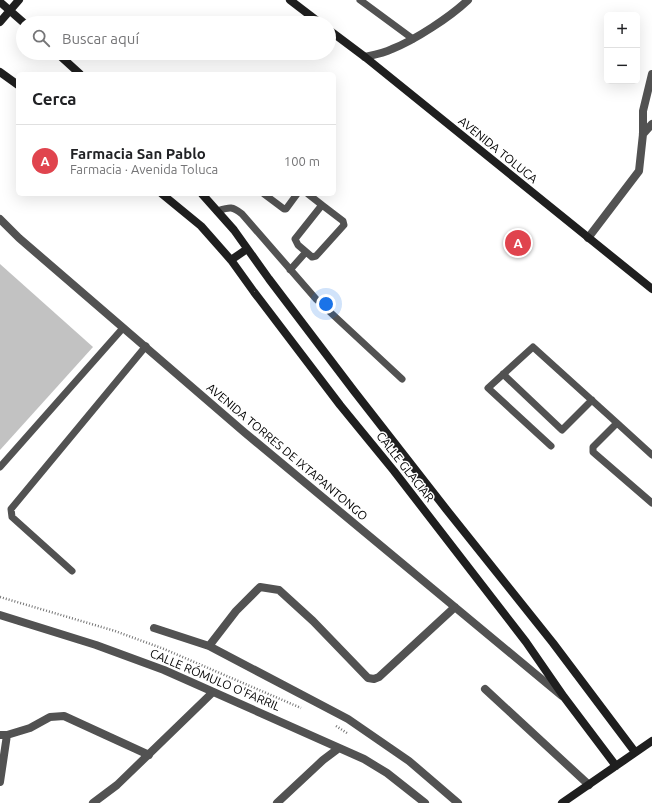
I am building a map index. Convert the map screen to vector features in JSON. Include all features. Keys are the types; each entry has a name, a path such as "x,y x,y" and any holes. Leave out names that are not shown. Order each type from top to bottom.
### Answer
{"street":[{"path":"0,22 19,0"},
{"path":"290,0 311,16"},
{"path":"365,57 392,49 413,39 456,11 468,0"},
{"path":"0,2 16,16"},
{"name":"AVENIDA TOLUCA","path":"336,35 652,289"},
{"path":"65,60 78,72"},
{"path":"0,72 16,84"},
{"path":"588,238 639,171 643,134 643,111 652,74"},
{"path":"643,134 652,124"},
{"name":"CALLE GLACIAR","path":"164,196 201,226 231,260 340,406 394,472 526,642 564,697 616,766"},
{"name":"CALLE GLACIAR","path":"204,196 218,211 446,510 553,643 635,752"},
{"name":"AVENIDA TORRES DE IXTAPANTONGO","path":"0,219 19,238 244,432 454,608 564,697"},
{"path":"231,260 247,249"},
{"path":"209,646 236,611 260,587 279,590 313,621 368,678 374,679 454,608"},
{"name":"CALLE RÓMULO O'FARRIL","path":"1,615 96,645 164,670 364,759 387,773 425,803"},
{"path":"154,628 209,646 348,719 409,761 458,803"},
{"path":"485,689 589,784"},
{"path":"93,803 117,785 213,692"},
{"path":"0,782 3,735 30,728 50,717 64,716 149,755"},
{"path":"562,803 635,752 651,743"},
{"path":"277,803 323,760 339,748"}],"lane":[{"path":"360,0 413,39"},
{"path":"267,196 286,209 296,196"},
{"path":"311,196 322,204 344,221 344,225 316,256 312,257 298,245 295,239 322,204"},
{"path":"218,211 229,207 235,208 242,214 316,299 402,379"},
{"path":"290,270 306,252"},
{"path":"0,467 123,328"},
{"path":"72,571 12,517 11,509 146,346"},
{"path":"551,446 488,388 533,347 652,455"},
{"path":"503,374 562,430 592,400"},
{"path":"617,423 593,447 593,452 652,503"},
{"path":"0,457 8,457"}],"path":[{"path":"0,597 115,631 164,649 306,710"},
{"path":"332,724 350,735"}],"building":[{"path":"0,264 93,347 0,450"}],"place":[{"name":"Farmacia San Pablo","path":"518,243"}]}
